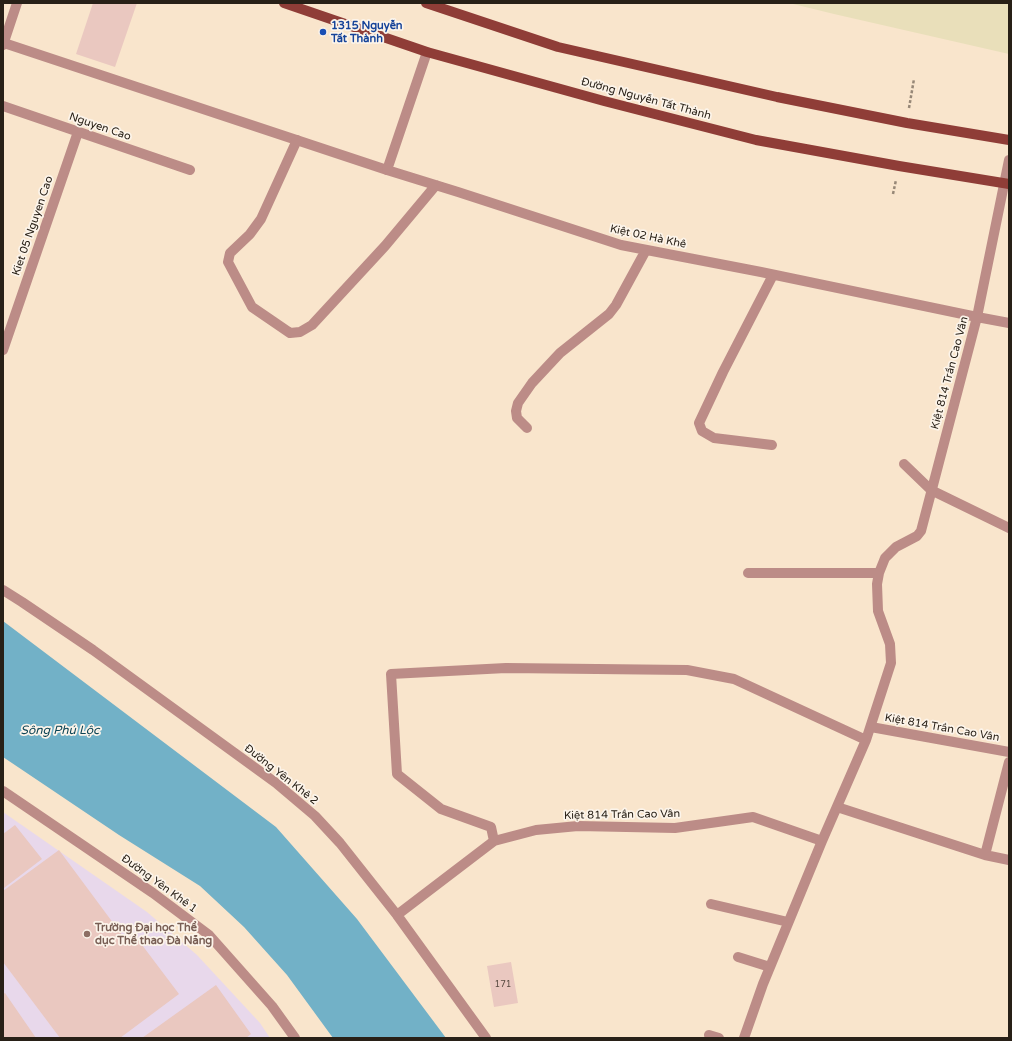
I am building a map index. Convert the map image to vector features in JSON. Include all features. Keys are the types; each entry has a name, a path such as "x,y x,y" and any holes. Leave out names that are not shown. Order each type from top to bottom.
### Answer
{"main road":[{"name":"Đường Nguyễn Tất Thành","path":"284,3 427,52 604,101 756,140 1007,184"},
{"path":"426,3 558,47 777,97 907,123 1009,140"}],"street":[{"path":"3,44 17,3"},
{"name":"Kiệt 02 Hà Khê","path":"3,44 621,245 1009,323"},
{"path":"387,170 427,52"},
{"name":"Nguyen Cao","path":"3,106 190,170"},
{"name":"Kiet 05 Nguyen Cao","path":"3,350 78,132"},
{"path":"297,140 261,219 250,234 230,253 228,262 252,307 290,333 300,332 312,325 385,246 436,185"},
{"name":"Kiệt 814 Trần Cao Vân","path":"744,1038 788,922 866,740 891,663 890,644 878,611 877,584 879,573 885,558 896,547 917,536 921,531 977,317 1007,184 1009,160"},
{"path":"527,428 517,418 516,411 518,403 532,383 560,353 609,314 616,305 646,250"},
{"path":"772,445 714,438 702,431 700,424 723,372 773,275"},
{"path":"904,464 931,490 1009,528"},
{"path":"748,573 879,573"},
{"name":"Đường Yên Khê 2","path":"3,590 93,650 276,783 314,816 340,843 397,915 486,1038"},
{"path":"494,841 491,827 441,809 397,774 391,674 506,668 687,670 734,679 866,740"},
{"name":"Kiệt 814 Trần Cao Vân","path":"871,727 1009,752"},
{"path":"985,855 1009,762"},
{"name":"Đường Yên Khê 1","path":"3,791 153,893 209,935 272,1006 295,1038"},
{"path":"837,807 985,855 1009,860"},
{"name":"Kiệt 814 Trần Cao Vân","path":"397,915 494,841 536,830 578,826 675,828 753,817 822,841"},
{"path":"711,904 788,922"},
{"path":"738,957 770,967"},
{"path":"709,1035 719,1038"}],"path":[{"path":"907,123 914,79"}],"shaded area":[{"name":"Trường Đại học Thể dục Thể thao Đà Nẵng","path":"3,812 147,912 197,955 260,1023 270,1038 3,1038"}],"sand":[{"path":"789,3 1009,3 1009,54 834,14"}],"water":[{"name":"Sông Phú Lộc","path":"3,621 276,827 357,919 446,1038 333,1038 287,975 244,927 200,886 119,835 3,757"}],"building":[{"path":"93,3 137,3 115,67 76,54"},
{"path":"15,825 42,859 4,888 3,834"},
{"path":"59,850 125,939 133,933 179,994 120,1038 60,1038 3,962 3,891"},
{"path":"511,962 518,1003 494,1007 487,966"},
{"path":"216,985 251,1034 246,1038 142,1038"},
{"path":"5,993 36,1038 3,1038 3,994"}],"place":[{"name":"1315 Nguyễn Tất Thành","path":"323,32"},
{"name":"Trường Đại học Thể dục Thể thao Đà Nẵng","path":"87,934"}]}
